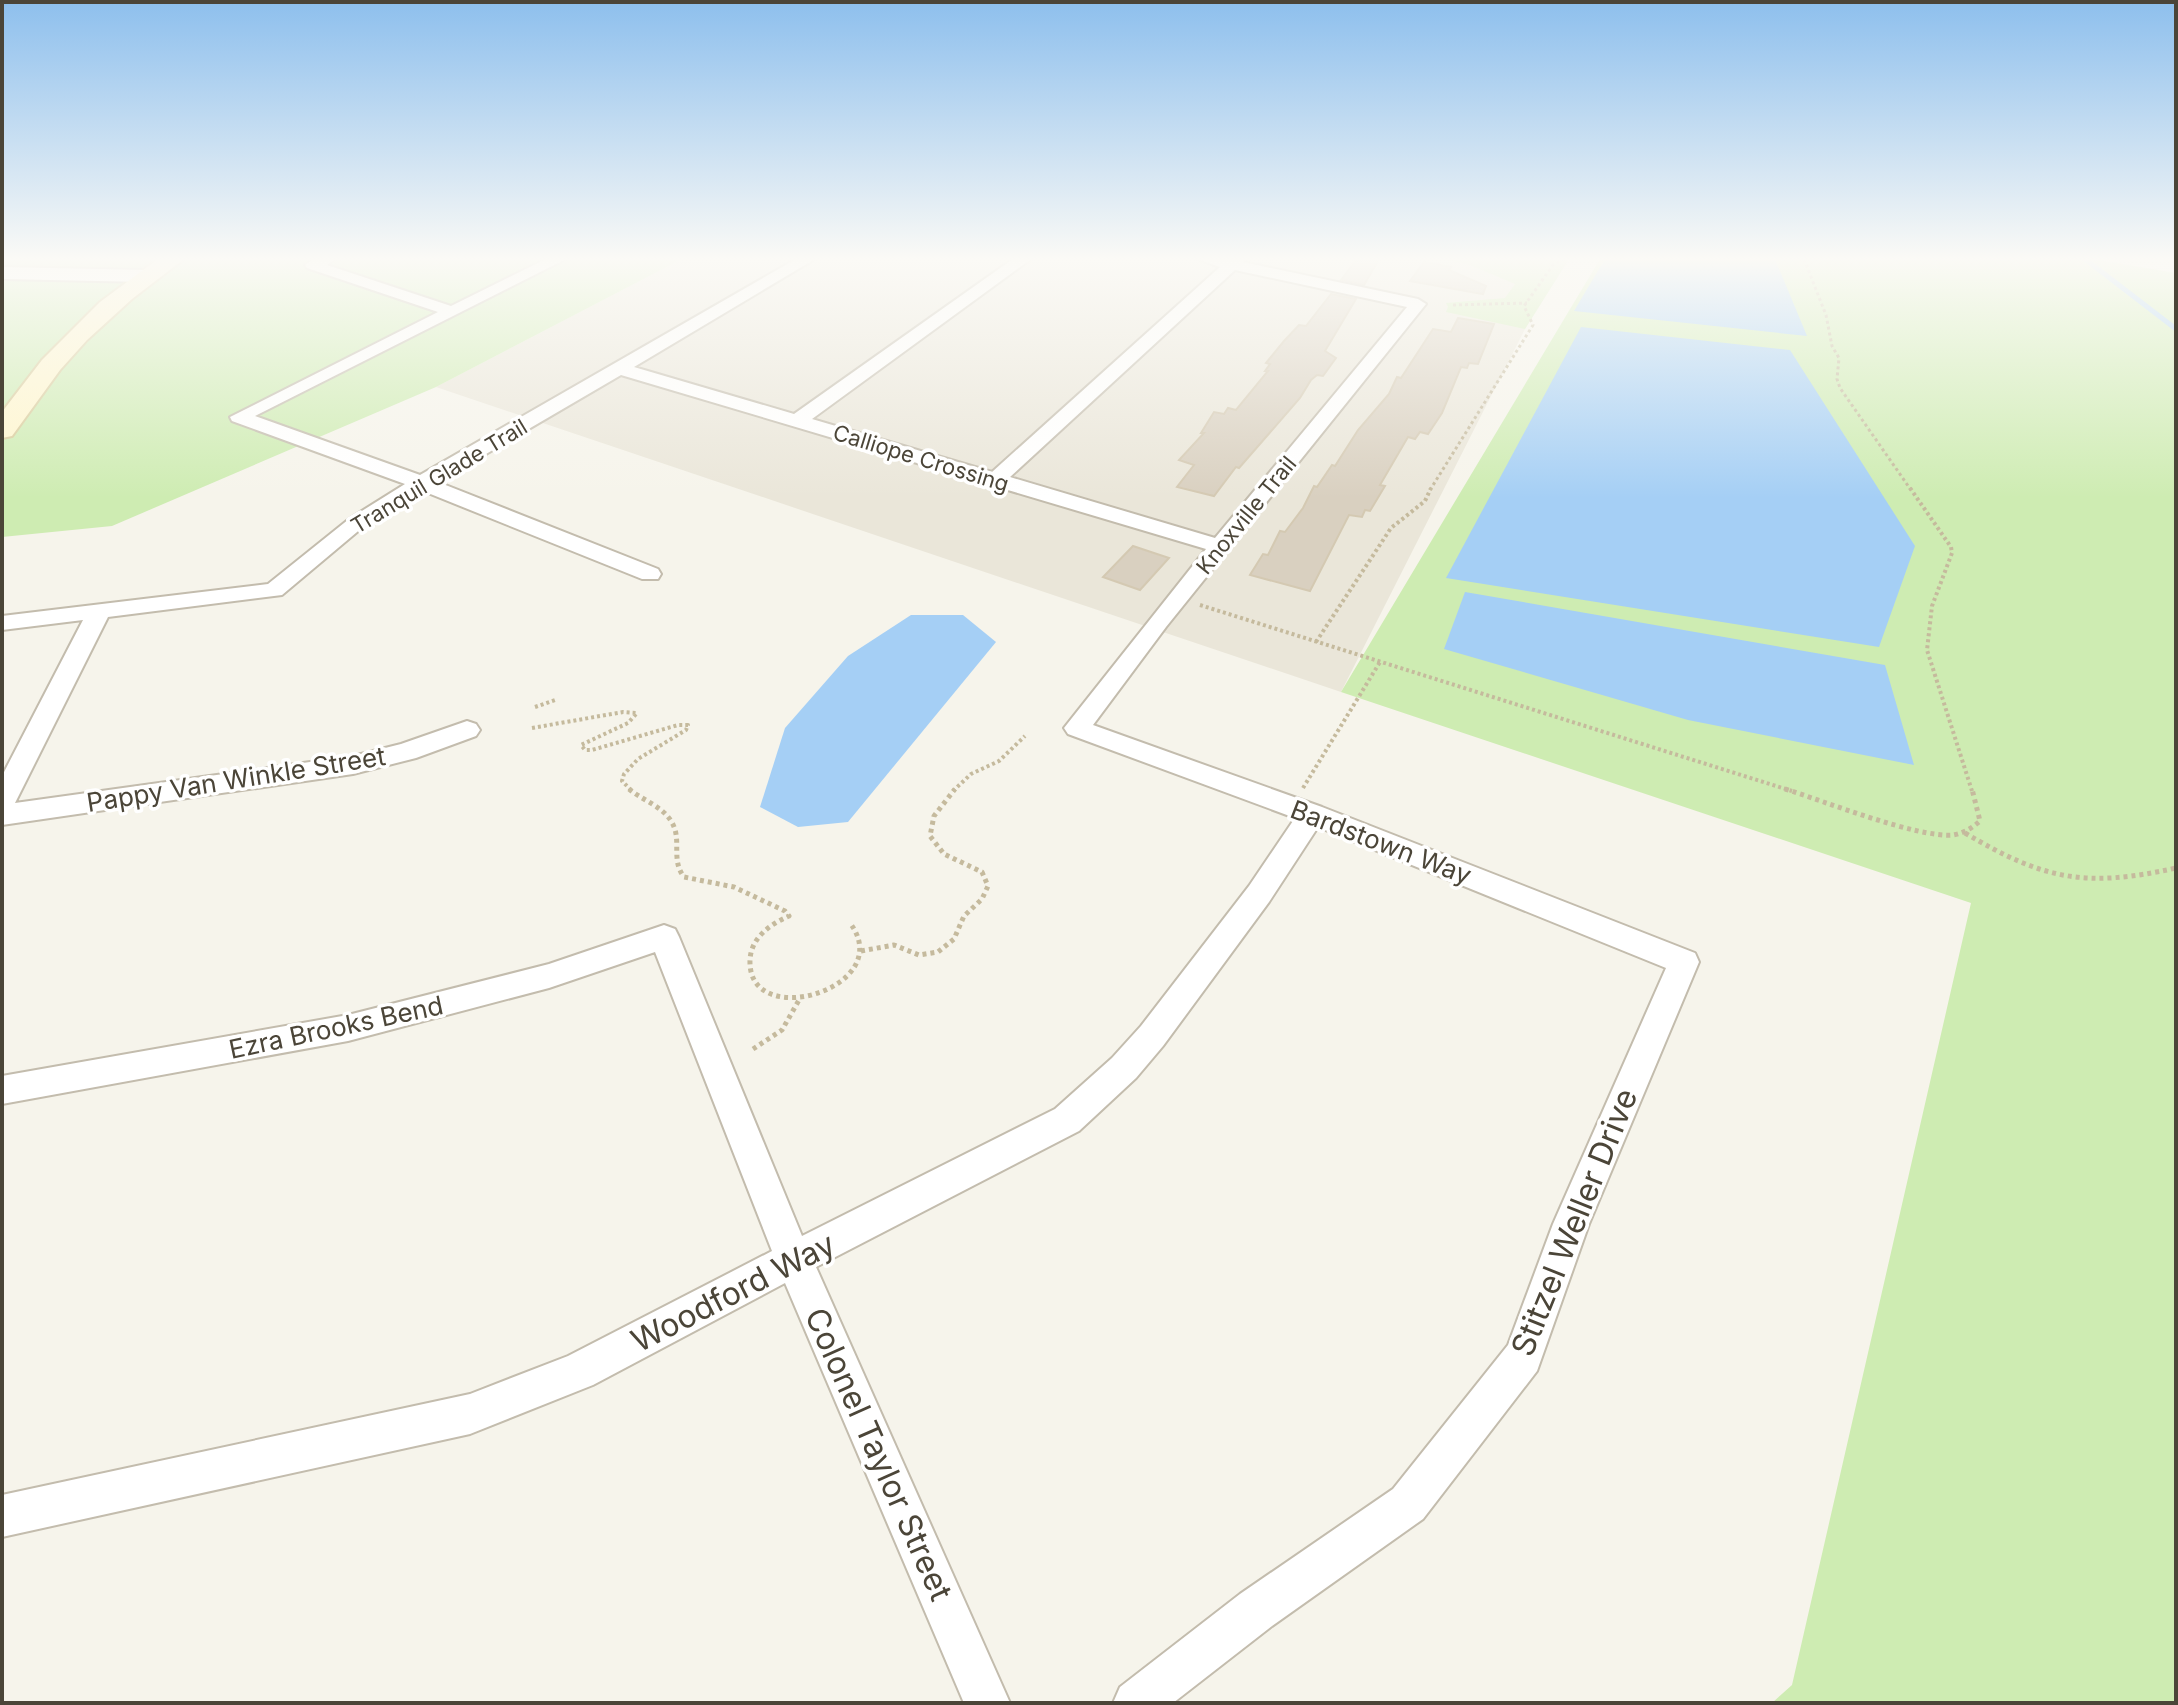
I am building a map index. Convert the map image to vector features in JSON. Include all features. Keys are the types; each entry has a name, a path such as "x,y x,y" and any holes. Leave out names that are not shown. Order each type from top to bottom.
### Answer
{"main road":[{"path":"12,377 47,339"},
{"path":"2,430 51,365 76,339"}],"street":[{"path":"396,339 239,417 422,483 650,574"},
{"name":"Tranquil Glade Trail","path":"2,623 274,590 356,523 672,339"},
{"path":"797,421 912,339"},
{"path":"995,480 1151,339"},
{"name":"Knoxville Trail","path":"1077,728 1220,546 1390,339"},
{"name":"Calliope Crossing","path":"621,369 1220,546"},
{"path":"2,802 99,612"},
{"name":"Bardstown Way","path":"1077,728 1307,802 1684,962"},
{"name":"Pappy Van Winkle Street","path":"2,815 353,765 407,752 467,730"},
{"name":"Woodford Way","path":"2,1516 470,1414 579,1371 1015,1149 1067,1120 1124,1068 1152,1036 1259,894 1307,802"},
{"name":"Colonel Taylor Street","path":"664,937 794,1260 987,1703"},
{"name":"Ezra Brooks Bend","path":"2,1090 348,1028 549,976 664,937"},
{"name":"Stitzel Weller Drive","path":"1136,1703 1256,1610 1408,1504 1523,1357 1571,1224 1684,962"}],"path":[{"path":"1316,642 1391,528 1425,501 1435,478 1524,339"},
{"path":"1831,339 1839,358 1837,379 1840,388 1951,547 1952,553 1932,606 1927,650 1980,821 1965,833"},
{"path":"1199,605 1916,830 1938,835 1965,833 2025,867 2083,881 2108,881 2176,868"},
{"path":"1307,802 1380,662"},
{"path":"535,707 555,700"},
{"path":"532,728 623,712 637,713 636,718 588,738 581,745 585,750 592,750 678,725 688,725 686,730 632,763 621,776 627,788 669,818 675,828 676,870 684,877 697,883 734,887 785,911 789,916 764,931 754,943 749,957 749,970 756,983 767,992 782,998 800,999 819,995 851,975 860,952 857,931 850,923"},
{"path":"860,952 894,945 926,955 938,952 954,939 964,916 982,899 988,886 982,872 949,857 934,845 929,836 931,824 949,795 974,772 1000,760 1015,740 1025,736"},
{"path":"753,1049 781,1033 789,1024 800,999"}],"shaded area":[{"path":"529,339 1520,339 1341,692 436,387"}],"green space":[{"path":"2,339 529,339 436,387 112,526 2,537"},
{"path":"1552,339 2176,339 2176,1703 1772,1703 1792,1685 1971,903 1341,692"}],"water":[{"path":"1575,339 1686,339 1790,350 1915,546 1879,647 1446,578"},
{"path":"1465,592 1885,665 1914,765 1688,720 1444,649"},
{"path":"911,615 963,615 996,642 848,822 798,827 760,807 785,728 848,656"}],"building":[{"path":"1332,339 1325,351 1336,358 1323,376 1317,375 1311,380 1300,398 1239,468 1236,467 1214,496 1177,487 1194,465 1179,460 1204,433 1201,433 1214,412 1224,414 1228,408 1236,410 1268,371 1265,371 1270,364 1266,363 1284,341"},
{"path":"1427,339 1488,339 1478,364 1469,363 1467,368 1461,367 1442,413 1428,434 1420,432 1415,439 1408,437 1380,485 1385,486 1370,511 1365,510 1362,517 1349,515 1310,591 1250,575 1263,554 1268,555 1280,531 1285,532 1303,508 1314,486 1317,487 1332,465 1335,466 1358,430 1389,394 1397,377 1401,378"},
{"path":"1133,546 1169,558 1140,590 1103,577"}]}
